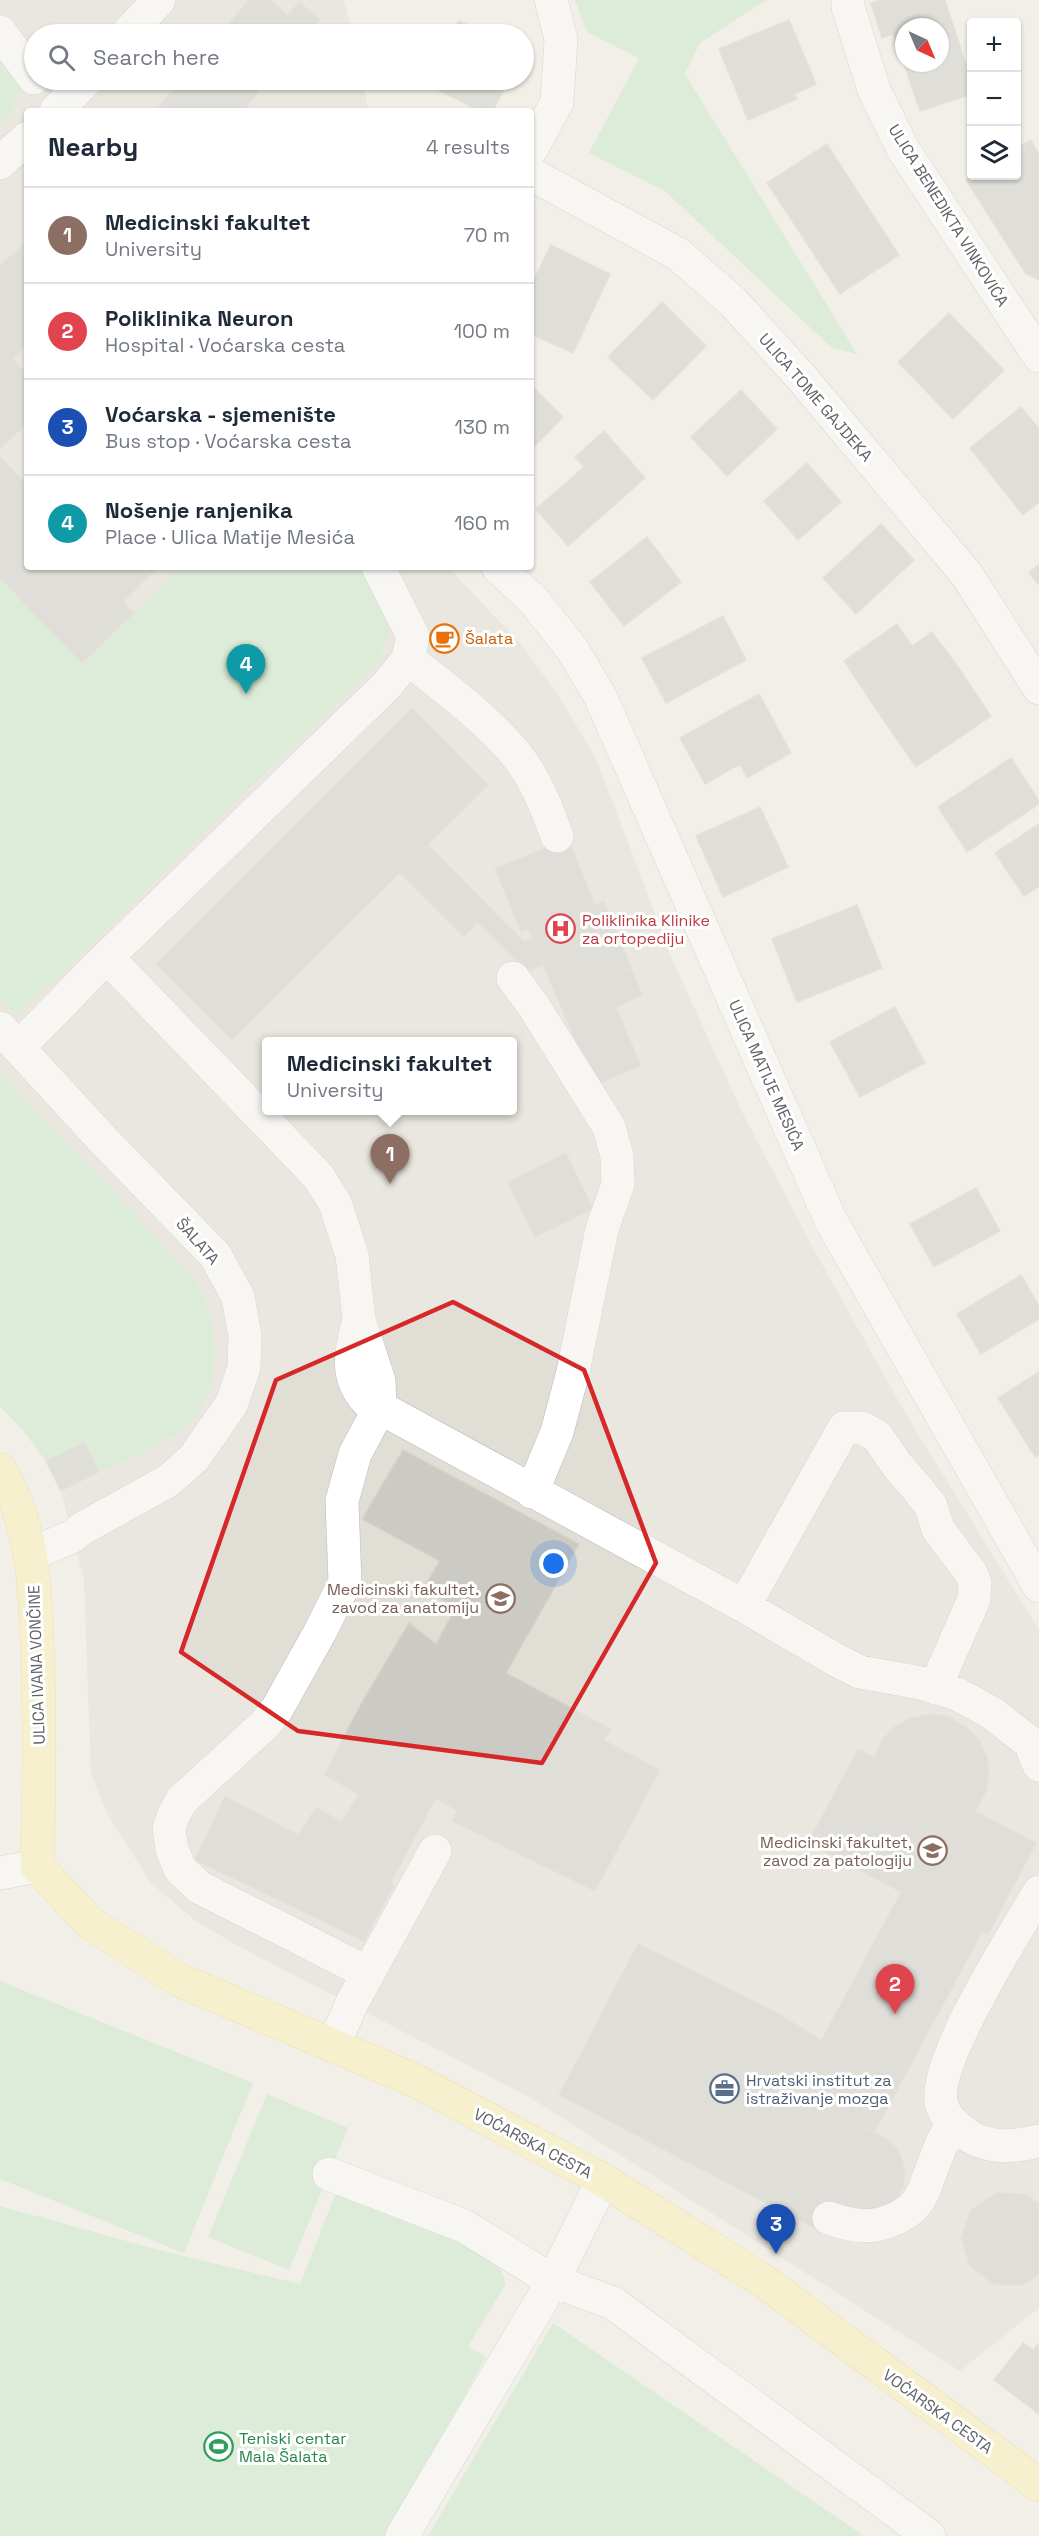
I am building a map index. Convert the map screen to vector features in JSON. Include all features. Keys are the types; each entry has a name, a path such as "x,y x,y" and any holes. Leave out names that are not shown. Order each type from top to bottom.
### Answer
{"main road":[{"name":"ULICA IVANA VONČINE","path":"0,1470 23,1521 31,1554 37,1619 39,1703 40,1791 37,1866"},
{"name":"VOĆARSKA CESTA","path":"37,1866 90,1923 179,1980 412,2079 603,2180 765,2282 1039,2485"}],"street":[{"path":"136,24 159,0"},
{"path":"534,144 557,102 561,39 551,0"},
{"name":"ULICA BENEDIKTA VINKOVIĆA","path":"848,0 848,7 874,90 903,149 1039,356"},
{"path":"0,32 24,64"},
{"path":"43,90 56,108"},
{"path":"59,108 76,90"},
{"path":"0,164 24,141"},
{"name":"ULICA TOME GAJDEKA","path":"534,176 678,254 733,302 801,377 967,575 1039,688"},
{"path":"9,1038 107,957 387,685 408,659 413,636 380,570"},
{"name":"ULICA MATIJE MESIĆA","path":"501,570 534,601 572,649 600,696 831,1221 1039,1586"},
{"path":"408,659 480,719 520,760 541,793 557,836"},
{"path":"107,957 318,1176 335,1203 352,1255 359,1320 379,1381 380,1407 355,1454 342,1501 345,1582 277,1709 264,1725 182,1800 169,1829 172,1850 180,1869 199,1887 368,1973"},
{"path":"513,978 533,1005 609,1127 617,1156 618,1184 602,1229 573,1372 557,1432 532,1491"},
{"name":"ŠALATA","path":"9,1038 105,1142 215,1255 238,1296 245,1336 244,1368 232,1403 195,1458 168,1480 71,1537 31,1554"},
{"path":"380,1407 860,1672 957,1694 992,1713 1030,1743 1039,1765"},
{"path":"744,1606 844,1428 861,1428 877,1436 931,1506 938,1528 971,1573 975,1584 974,1599 935,1688"},
{"path":"333,2046 368,1973 435,1851"},
{"path":"0,1873 37,1866"},
{"path":"1039,1892 977,1998 951,2050 941,2104 952,2124 971,2138 994,2146 1017,2146 1039,2141"},
{"path":"829,2218 852,2226 876,2226 900,2218 914,2209 926,2188 935,2159 952,2124"},
{"path":"329,2174 464,2226 553,2280 613,2303 929,2536"},
{"path":"402,2536 553,2280 603,2180"}],"highlighted area":[{"path":"453,1302 584,1370 656,1563 542,1763 298,1731 181,1652 276,1380"}],"shaded area":[{"path":"0,0 344,0 350,24 24,24 24,90 364,90 368,108 24,108 24,570 451,570 520,643 559,696 596,758 672,959 742,1112 817,1255 907,1416 1039,1630 1039,2308 960,2371 529,2097 240,1947 197,1922 151,1883 108,1815 91,1774 84,1581 61,1491 46,1461 22,1429 0,1406"}],"green space":[{"path":"575,0 766,0 700,43 685,74 857,354 832,348 665,191 589,153 639,58 587,32"},
{"path":"0,45 23,81 10,116 0,126"},
{"path":"177,570 364,570 384,605 389,630 379,661 16,1016 0,1000 0,578 82,663"},
{"path":"0,1074 182,1264 196,1282 210,1317 214,1337 212,1378 206,1397 197,1413 185,1427 165,1441 99,1472 84,1442 46,1461 22,1429 0,1406"},
{"path":"0,1981 253,2083 184,2253 0,2179"},
{"path":"267,2094 348,2128 289,2270 208,2237"},
{"name":"Teniski centar Mala Šalata","path":"337,2190 494,2253 506,2284 468,2346 486,2357 385,2536 0,2536 0,2206 159,2250 300,2284"},
{"path":"553,2323 864,2536 428,2536"}],"building":[{"path":"249,0 270,0 288,15 299,2 320,19 316,24 229,24"},
{"path":"880,0 945,0 967,68 967,96 920,111 907,72 949,72 949,18 895,18 895,37 894,34 882,38 871,3"},
{"path":"789,20 816,84 794,94 797,99 748,120 719,49"},
{"path":"173,90 261,90 246,108 158,108"},
{"path":"438,90 503,90 494,108 474,108"},
{"path":"1031,140 1039,155 1039,280 1026,274 966,180 1021,180 1021,146"},
{"path":"827,144 861,197 802,236 767,183"},
{"path":"861,197 899,255 840,294 802,236"},
{"path":"24,244 24,348 13,359 24,371 24,426 0,449 0,266"},
{"path":"551,245 610,274 573,353 534,335 534,280"},
{"path":"662,302 706,346 653,400 608,357"},
{"path":"949,313 1004,370 953,419 898,362"},
{"path":"534,388 563,417 534,447"},
{"path":"741,390 777,429 727,476 691,437"},
{"path":"1021,407 1039,429 1039,502 1023,515 970,448"},
{"path":"604,431 645,478 568,546 536,509 584,467 575,457"},
{"path":"0,457 24,482 24,570 155,570 123,602 134,613 82,663 0,578"},
{"path":"807,463 841,502 798,540 764,501"},
{"path":"881,524 914,560 856,614 823,578"},
{"path":"647,537 681,582 624,626 590,582"},
{"path":"1039,564 1039,585 1029,573"},
{"path":"723,616 746,660 666,703 642,658"},
{"path":"897,624 912,646 932,632 956,664 880,715 844,661"},
{"path":"956,664 991,716 916,767 880,715"},
{"path":"759,694 791,753 747,778 740,764 705,784 680,738"},
{"path":"412,708 488,785 232,1040 156,964"},
{"path":"1011,758 1039,804 967,852 938,807"},
{"path":"760,807 788,867 723,897 696,836"},
{"path":"1039,824 1039,886 1024,896 995,853"},
{"path":"568,838 595,905 604,902 631,967 557,998 528,929 521,932 495,869"},
{"path":"428,845 524,942 532,938 543,965 527,972 478,922 464,937 400,873"},
{"path":"857,905 882,968 797,1002 772,939"},
{"path":"631,967 642,995 616,1007 641,1066 594,1085 557,998"},
{"path":"895,1007 925,1063 860,1097 830,1042"},
{"path":"566,1153 593,1209 535,1237 508,1182"},
{"path":"976,1188 1000,1231 934,1267 910,1224"},
{"path":"1021,1275 1039,1306 1039,1319 981,1354 957,1314"},
{"path":"1039,1372 1039,1454 1035,1457 998,1398"},
{"path":"84,1442 99,1472 61,1491 46,1461"},
{"path":"403,1450 579,1544 506,1673 611,1729 604,1740 660,1770 595,1891 452,1821 457,1811 436,1798 391,1882 394,1885 364,1941 195,1860 225,1796 298,1835 316,1807 341,1822 359,1794 324,1775 361,1704 409,1623 436,1644 456,1607 423,1589 440,1561 362,1519"},
{"path":"931,1714 949,1717 966,1727 979,1740 987,1757 989,1776 985,1794 975,1811 1036,1843 988,1935 982,1932 874,2133 794,2091 901,1892 808,1843 858,1749 874,1757 882,1740 895,1726 912,1718"},
{"path":"638,1944 776,2012 821,2040 794,2091 887,2139 897,2148 903,2161 905,2174 903,2187 897,2199 875,2214 836,2206 822,2232 559,2095"},
{"path":"996,2193 1025,2194 1039,2204 1039,2274 1023,2285 994,2284 970,2266 961,2238 971,2210"},
{"path":"1023,2343 1033,2350 1039,2343 1039,2414 994,2380"}],"place":[{"name":"Šalata","path":"444,638"},
{"name":"Nošenje ranjenika","path":"246,694"},
{"name":"Poliklinika Klinike za ortopediju","path":"561,929"},
{"name":"Medicinski fakultet","path":"390,1184"},
{"name":"Medicinski fakultet. zavod za anatomiju","path":"500,1598"},
{"name":"Medicinski fakultet, zavod za patologiju","path":"933,1851"},
{"name":"Poliklinika Neuron","path":"895,2014"},
{"name":"Hrvatski institut za istraživanje mozga","path":"725,2089"},
{"name":"Voćarska - sjemenište","path":"776,2254"},
{"name":"Teniski centar Mala Šalata","path":"218,2447"}]}
